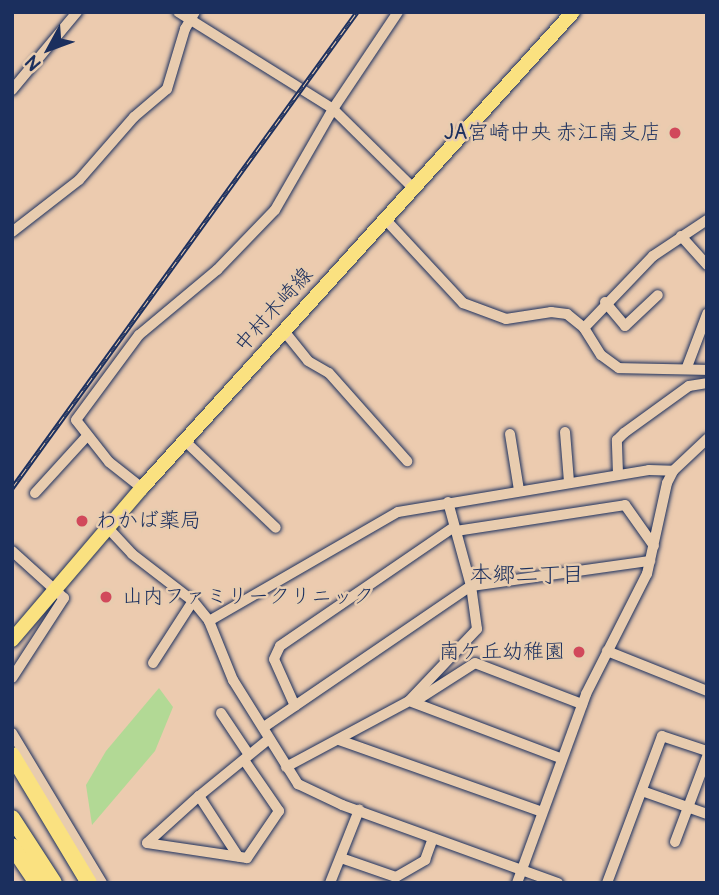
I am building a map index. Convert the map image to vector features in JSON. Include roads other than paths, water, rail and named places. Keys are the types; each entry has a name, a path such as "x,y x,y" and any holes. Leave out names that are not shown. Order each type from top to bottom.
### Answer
{"highway":[{"path":"12,755 89,883"},
{"path":"12,818 54,883"},
{"path":"12,846 37,883"}],"main road":[{"name":"中村木崎線","path":"12,640 142,488 573,12"}],"street":[{"path":"12,90 76,12"},
{"path":"178,12 192,16 333,109 413,188"},
{"path":"142,488 86,436 76,420 139,335 217,270 275,210 333,109 398,12"},
{"path":"12,232 79,180 134,117 167,89 192,16"},
{"path":"385,219 463,303 506,319 561,312 583,328 601,355 619,368 687,367 707,370"},
{"path":"583,328 605,302 681,236 707,220"},
{"path":"681,236 707,265"},
{"path":"605,302 625,326 658,295"},
{"path":"687,367 707,314"},
{"path":"284,331 308,361 329,373 407,461"},
{"path":"618,474 617,440 689,386 707,383"},
{"path":"565,432 569,482"},
{"path":"509,434 519,490"},
{"path":"36,493 86,436"},
{"path":"517,883 560,758 582,704 650,561 673,471 707,439"},
{"path":"186,442 276,528"},
{"path":"209,621 384,518 415,506 618,474 665,468 673,471"},
{"path":"412,702 477,629 471,586 448,502"},
{"path":"295,706 274,653 455,529 625,505 654,546"},
{"path":"108,528 132,554 193,601 209,621 233,680 298,784 359,810 558,883"},
{"path":"12,551 64,598 12,678"},
{"path":"264,727 471,586 650,561"},
{"path":"153,663 193,601"},
{"path":"607,651 707,691"},
{"path":"286,767 412,702 475,663 582,704"},
{"path":"412,702 560,758"},
{"path":"221,713 246,758 279,811 247,858 147,843 199,796 246,758 269,739"},
{"path":"12,733 102,883"},
{"path":"607,883 662,736 707,751"},
{"path":"339,740 542,812"},
{"path":"675,842 707,757"},
{"path":"642,790 707,814"},
{"path":"199,796 238,856"},
{"path":"330,883 359,810"},
{"path":"341,858 397,877 425,860 433,838"}],"railway":[{"path":"12,488 357,12"}],"place":[{"name":"JA宮崎中央 赤江南支店","path":"675,133"},
{"name":"わかば薬局","path":"82,521"},
{"name":"山内ファミリークリニック","path":"106,597"},
{"name":"南ケ丘幼稚園","path":"579,652"}],"district":[{"name":"本郷二丁目","path":"527,575"}]}
